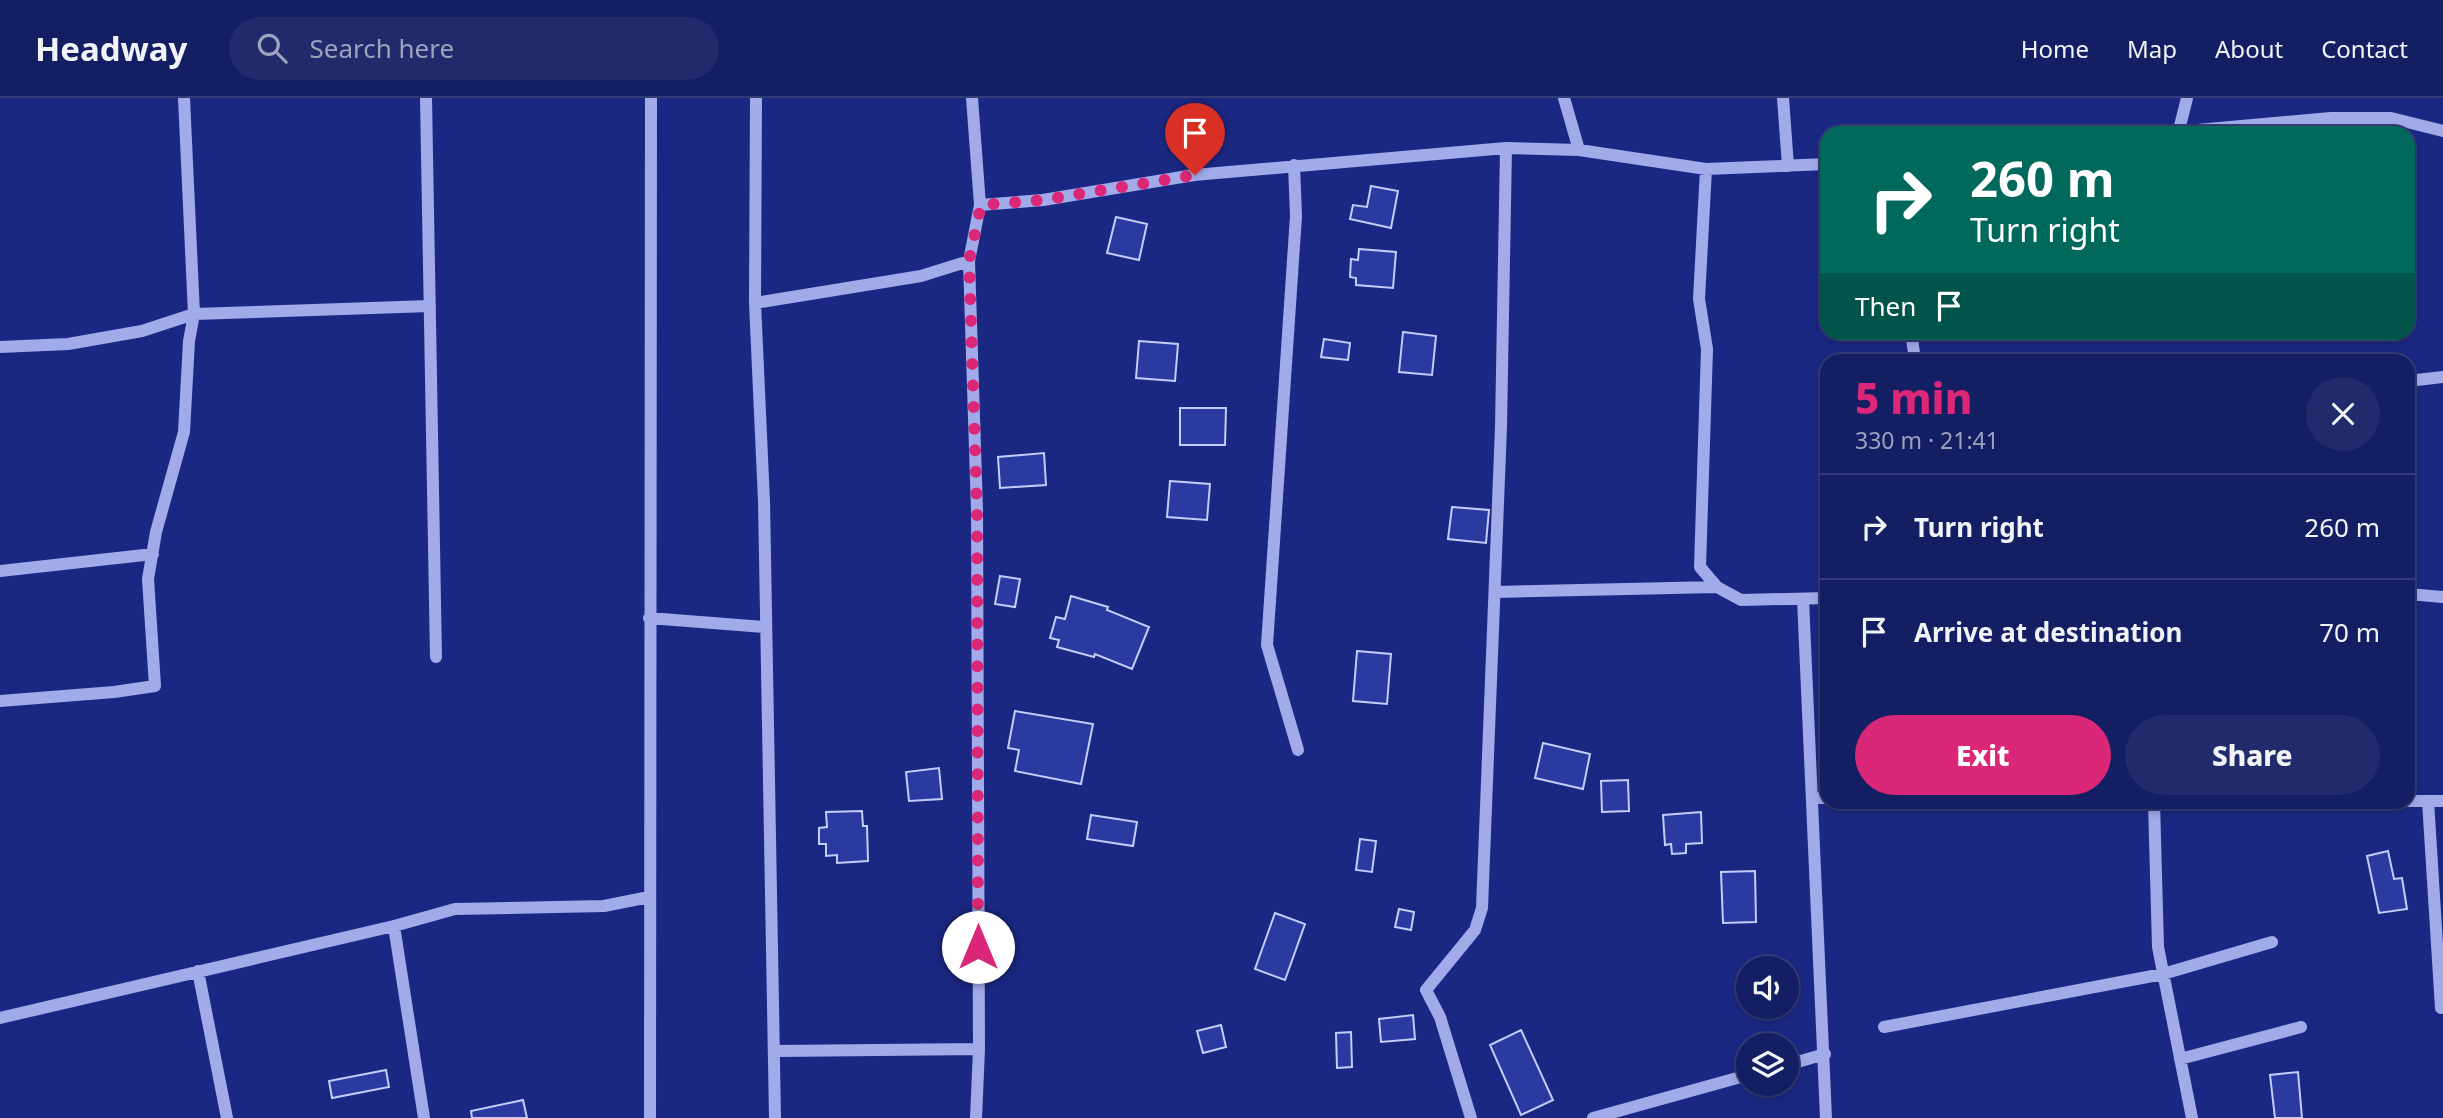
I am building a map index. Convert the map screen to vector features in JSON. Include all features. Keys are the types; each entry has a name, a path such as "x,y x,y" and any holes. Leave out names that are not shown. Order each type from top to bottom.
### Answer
{"street":[{"path":"0,701 155,686 148,579 184,432 189,341 194,314 184,98"},
{"path":"426,98 436,657"},
{"path":"650,1118 651,98"},
{"path":"756,98 755,303 764,501 764,627 776,1051 775,1118"},
{"path":"972,98 981,205 969,261 977,510 979,1049 976,1118"},
{"path":"1564,98 1579,150"},
{"path":"1783,98 1788,166"},
{"path":"2180,126 2187,98"},
{"path":"2229,126 2330,118 2391,118 2443,131"},
{"path":"981,205 1043,200 1195,175 1506,148 1579,150 1706,169 1820,164"},
{"path":"1471,1118 1440,1017 1426,990 1475,930 1482,908 1506,248 1506,148"},
{"path":"1294,165 1296,216 1267,645 1298,750"},
{"path":"1706,169 1699,299 1707,349 1700,567 1717,587 1741,600 1820,598"},
{"path":"755,303 921,276 969,261"},
{"path":"0,347 68,344 142,331 194,314 430,306"},
{"path":"2415,380 2443,377"},
{"path":"0,571 153,554"},
{"path":"1495,592 1717,587"},
{"path":"2415,595 2443,597"},
{"path":"1803,599 1826,1118"},
{"path":"649,618 764,627"},
{"path":"1813,798 1820,798"},
{"path":"2415,801 2443,801"},
{"path":"2428,801 2441,1009"},
{"path":"2154,809 2158,947 2192,1118"},
{"path":"0,1018 394,926 455,909 604,906 649,897"},
{"path":"394,926 424,1118"},
{"path":"1884,1027 2163,974 2272,942"},
{"path":"198,971 228,1118"},
{"path":"2180,1059 2301,1027"},
{"path":"776,1051 979,1049"},
{"path":"1799,1062 1825,1054"},
{"path":"1592,1118 1736,1078"}],"building":[{"path":"1371,186 1398,191 1391,228 1350,219 1353,205 1367,207"},
{"path":"1116,217 1147,224 1139,260 1107,253"},
{"path":"1359,249 1396,252 1393,288 1356,285 1356,278 1350,277 1351,259 1358,260"},
{"path":"1403,332 1436,336 1432,375 1399,372"},
{"path":"1324,339 1350,343 1348,360 1321,357"},
{"path":"1139,341 1178,344 1175,381 1136,378"},
{"path":"1180,408 1226,408 1225,445 1180,445"},
{"path":"1044,453 1046,485 1000,488 998,457"},
{"path":"1170,481 1210,484 1207,520 1167,517"},
{"path":"1452,507 1489,510 1486,543 1448,539"},
{"path":"1000,576 1020,579 1015,607 995,604"},
{"path":"1071,596 1108,607 1107,610 1149,627 1132,669 1095,654 1094,657 1057,647 1059,640 1050,638 1056,617 1065,619"},
{"path":"1357,651 1391,654 1387,704 1353,701"},
{"path":"1015,711 1093,724 1081,784 1015,771 1019,750 1008,748"},
{"path":"1543,743 1590,754 1583,789 1535,778"},
{"path":"939,768 942,799 909,801 906,772"},
{"path":"1628,780 1629,811 1602,812 1601,781"},
{"path":"862,811 863,826 867,826 868,861 837,863 837,855 826,856 826,844 819,844 819,828 827,827 826,812"},
{"path":"1701,812 1702,843 1686,844 1686,853 1672,854 1671,844 1665,845 1663,815"},
{"path":"1091,815 1137,822 1133,846 1087,839"},
{"path":"1360,839 1376,841 1372,872 1356,870"},
{"path":"2388,851 2394,879 2402,878 2407,909 2379,913 2367,856"},
{"path":"1755,871 1756,922 1723,923 1721,872"},
{"path":"1399,909 1414,912 1411,930 1395,927"},
{"path":"1275,913 1305,924 1285,980 1255,969"},
{"path":"1413,1015 1415,1039 1381,1042 1379,1019"},
{"path":"1221,1025 1226,1047 1203,1053 1197,1031"},
{"path":"1521,1030 1553,1100 1521,1115 1490,1045"},
{"path":"1351,1032 1352,1067 1337,1068 1336,1033"},
{"path":"386,1070 389,1087 332,1098 329,1081"},
{"path":"2298,1072 2302,1118 2275,1118 2270,1075"},
{"path":"523,1100 527,1118 472,1118 471,1111"}],"route":[{"path":"978,947 977,510 969,261 981,205 1043,200 1195,175"}]}
